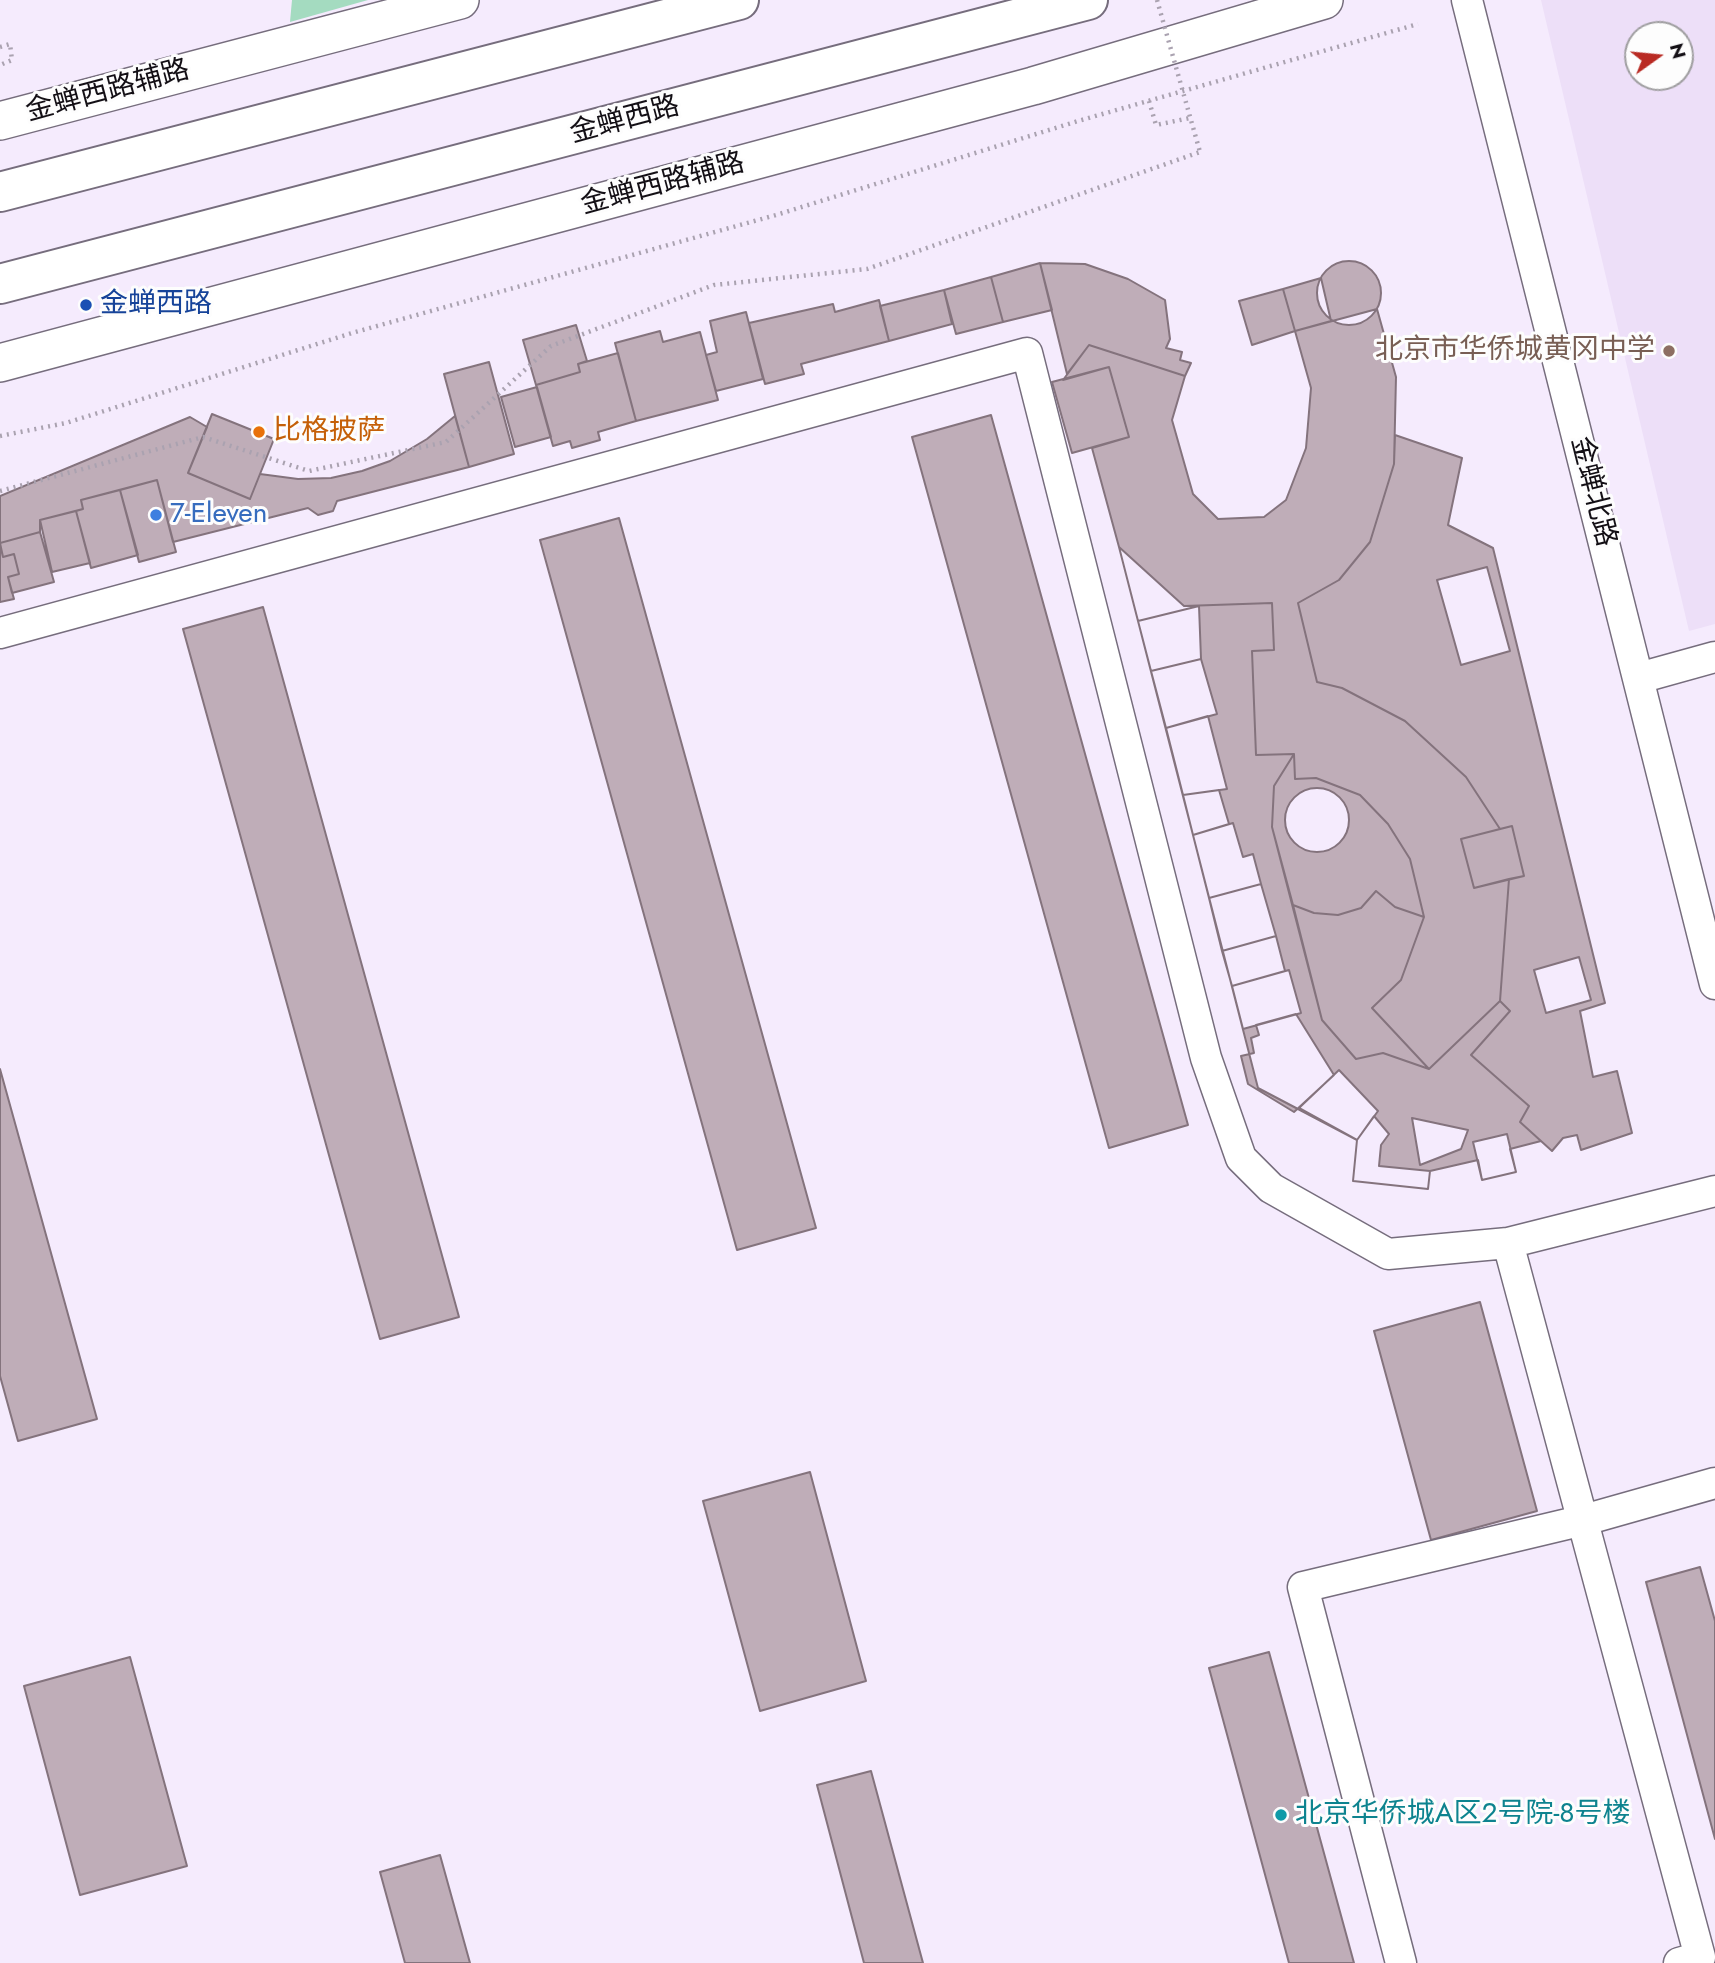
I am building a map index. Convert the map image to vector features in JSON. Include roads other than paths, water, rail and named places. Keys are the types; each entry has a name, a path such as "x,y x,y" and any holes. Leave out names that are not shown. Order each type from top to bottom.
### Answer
{"main road":[{"path":"0,192 739,0"},
{"name":"金蝉西路","path":"0,284 1088,0"}],"street":[{"name":"金蝉西路辅路","path":"0,121 460,0"},
{"name":"金蝉西路辅路","path":"0,363 1033,86 1324,0"},
{"name":"金蝉北路","path":"1467,0 1715,984"},
{"path":"0,633 1027,353 1206,1058 1241,1157 1271,1188 1388,1254 1508,1243 1715,1191"},
{"path":"1639,678 1715,657"},
{"path":"1508,1243 1700,1957 1678,1963"},
{"path":"1401,1963 1303,1587 1584,1520 1715,1483"}],"place":[{"name":"金蝉西路","path":"86,305"},
{"name":"北京市华侨城黄冈中学","path":"1669,351"},
{"name":"比格披萨","path":"259,432"},
{"name":"7-Eleven","path":"156,515"},
{"name":"北京华侨城A区2号院-8号楼","path":"1281,1815"}]}
